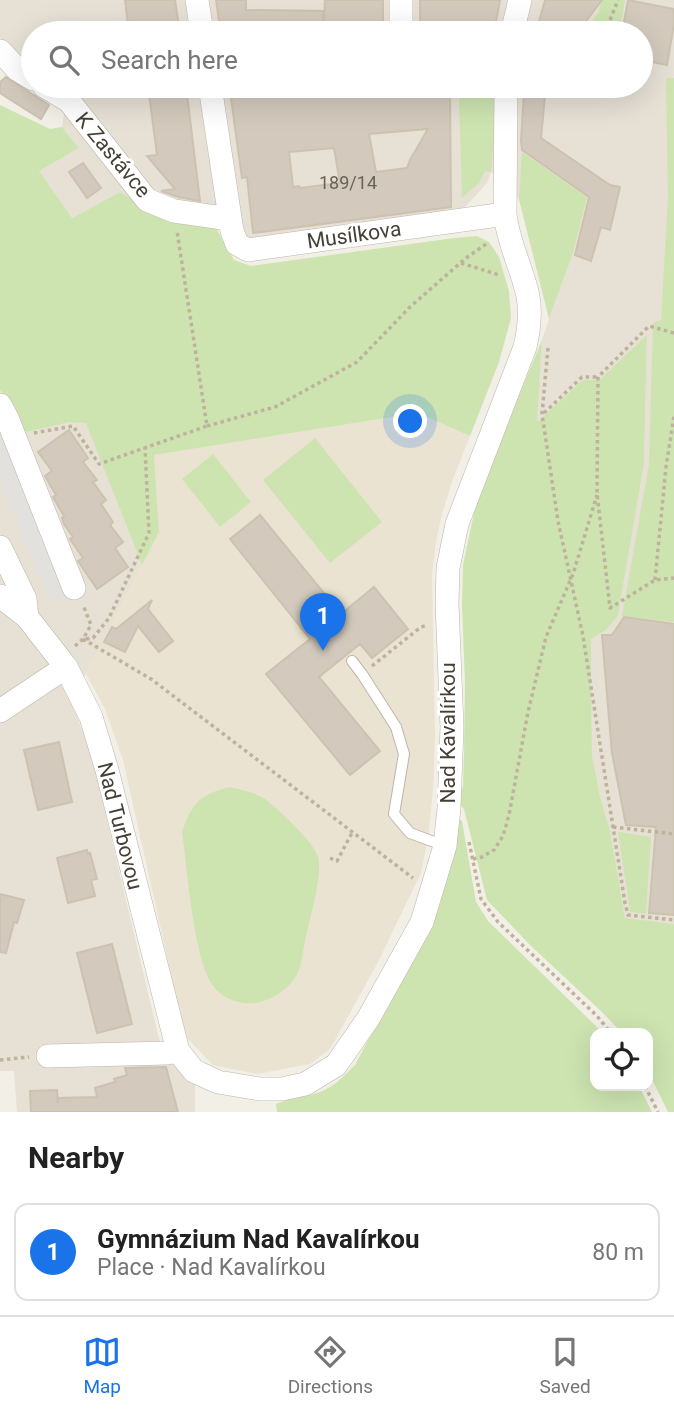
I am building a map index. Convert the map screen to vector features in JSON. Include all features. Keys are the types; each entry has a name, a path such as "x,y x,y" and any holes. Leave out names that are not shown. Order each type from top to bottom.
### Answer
{"street":[{"path":"197,0 200,21"},
{"path":"401,0 401,21"},
{"path":"515,21 520,0"},
{"path":"0,51 21,72"},
{"name":"K Zastávce","path":"64,98 147,200 174,211 230,219"},
{"name":"Musílkova","path":"212,98 230,219 237,244 248,250 505,221"},
{"path":"505,221 506,98"},
{"name":"Nad Kavalírkou","path":"178,1051 194,1071 218,1083 282,1089 305,1084 336,1065 368,1020 422,922 445,846 449,808 452,727 448,568 457,524 525,346 530,326 528,297 505,221"},
{"path":"0,405 78,595"},
{"name":"Nad Turbovou","path":"0,547 25,599 27,617"},
{"name":"Nad Turbovou","path":"0,596 27,617 66,667 91,717 178,1051"},
{"path":"0,711 66,667"},
{"path":"48,1056 178,1051"}],"lane":[{"path":"352,661 396,727 404,754 394,814 410,832 445,846"}],"path":[{"path":"610,21 618,0"},
{"path":"174,211 207,426"},
{"path":"13,433 28,434 73,426 99,464 207,426 275,407 357,362 410,307 505,221"},
{"path":"461,262 524,284"},
{"path":"530,326 547,334 549,351 542,414 558,521 583,636 628,915 674,920"},
{"path":"674,333 649,326 598,377 597,493 610,608 655,580 674,578"},
{"path":"542,414 582,377 598,377"},
{"path":"655,580 674,416"},
{"path":"83,639 93,638 109,618 149,533 145,448"},
{"path":"666,467 674,469"},
{"path":"472,859 494,850 503,836 546,637 573,574 597,493"},
{"path":"78,595 91,625 83,639"},
{"path":"362,674 421,627"},
{"path":"83,639 151,679 417,880"},
{"path":"613,827 674,834"},
{"path":"330,858 337,861 353,831"},
{"path":"467,833 481,899 498,922 607,1028"},
{"path":"0,1060 48,1056"},
{"path":"648,1091 658,1112"}],"shaded area":[{"path":"0,0 674,0 674,924 625,919 610,831 592,755 591,639 606,630 618,616 644,464 647,336 599,380 583,380 536,423 542,340 549,319 519,199 491,172 487,183 466,206 451,213 239,241 202,220 151,209 120,192 72,218 38,171 79,148 62,127 65,107 52,98 653,98 653,21 21,21 21,77 0,60"},
{"path":"0,390 14,405 20,428 27,432 70,422 86,422 142,565 86,674 66,687 92,757 159,1039 182,1074 195,1085 195,1112 17,1112 14,1071 0,1071"},
{"path":"418,413 470,436 442,514 432,575 435,737 428,839 421,873 377,964 330,1049 310,1064 257,1074 213,1065 185,1036 123,760 105,709 86,674 158,532 153,455"},
{"path":"2,431 73,598 64,601 53,598 46,591 0,480"}],"green space":[{"path":"601,0 625,0 621,21 592,21 599,12"},
{"path":"666,78 674,78 674,622 622,616 649,464 653,323 661,320 668,199"},
{"path":"497,98 491,172 485,171 479,183 462,198 459,99"},
{"path":"0,105 50,129 62,127 79,148 39,171 72,218 120,192 151,209 215,226 234,260 251,266 454,238 477,236 489,242 499,257 509,291 511,318 499,362 470,436 418,413 154,455 159,532 142,565 86,423 70,422 27,432 20,428 14,405 0,390"},
{"path":"522,152 587,197 573,253 549,318 519,199"},
{"path":"647,335 644,464 618,616 606,630 591,639 592,755 610,831 625,918 674,924 674,1112 668,1112 653,1081 653,1028 617,1028 487,900 464,809 458,803 463,787 464,753 463,565 478,495 542,340 537,422 583,380 599,380"},
{"path":"315,438 382,522 330,563 263,480"},
{"path":"213,454 251,502 220,527 182,479"},
{"path":"230,787 265,799 303,835 318,857 317,887 298,972 282,992 259,1002 235,1001 214,987 201,958 189,890 182,832 198,801 211,793"},
{"path":"456,816 462,821 476,902 488,921 598,1028 590,1028 590,1091 642,1091 652,1112 277,1112 276,1104 325,1090 355,1065 440,905"},
{"path":"618,832 651,837 646,914 630,912"}],"building":[{"path":"125,0 175,0 178,21 128,21"},
{"path":"216,0 246,0 246,10 323,11 323,21 219,21"},
{"path":"325,0 383,0 383,21 324,21"},
{"path":"420,0 500,0 496,21 420,21"},
{"path":"545,0 602,0 586,21 539,21"},
{"path":"628,0 674,9 667,65 653,62 653,21 624,21"},
{"path":"6,77 21,87 21,98 38,98 49,105 41,119 0,93 0,82"},
{"path":"150,98 187,98 200,201 161,191 175,189 147,156 157,155"},
{"path":"231,98 450,98 451,207 253,233 247,177 242,178","holes":["428,129 407,168 376,172 369,134","334,148 340,183 293,187 289,152"]},
{"path":"524,98 545,98 541,138 610,185 620,187 610,230 601,227 591,261 575,255 589,197 522,150"},
{"path":"83,163 101,188 87,198 69,172"},
{"path":"69,430 88,458 83,462 97,480 93,482 106,500 101,504 113,522 110,525 123,542 115,548 128,567 97,589 78,561 83,558 70,539 73,537 64,524 64,516 53,497 56,495 45,476 52,471 38,452"},
{"path":"260,515 341,614 374,587 408,629 372,658 360,644 319,677 380,751 350,775 266,674 310,639 230,539"},
{"path":"152,600 148,609 173,641 159,652 138,626 125,652 104,642 112,627 116,629"},
{"path":"624,617 674,624 674,915 649,913 656,827 626,825 612,753 602,635 612,635"},
{"path":"59,742 72,802 38,810 24,750"},
{"path":"87,850 97,879 91,880 95,896 68,903 57,858"},
{"path":"0,894 24,900 17,923 14,922 6,953 0,952"},
{"path":"112,944 132,1024 97,1033 77,953"},
{"path":"166,1067 178,1112 31,1112 30,1091 57,1090 58,1098 97,1097 95,1088 127,1075 125,1068"}],"place":[{"name":"Gymnázium Nad Kavalírkou","path":"323,651"}]}
